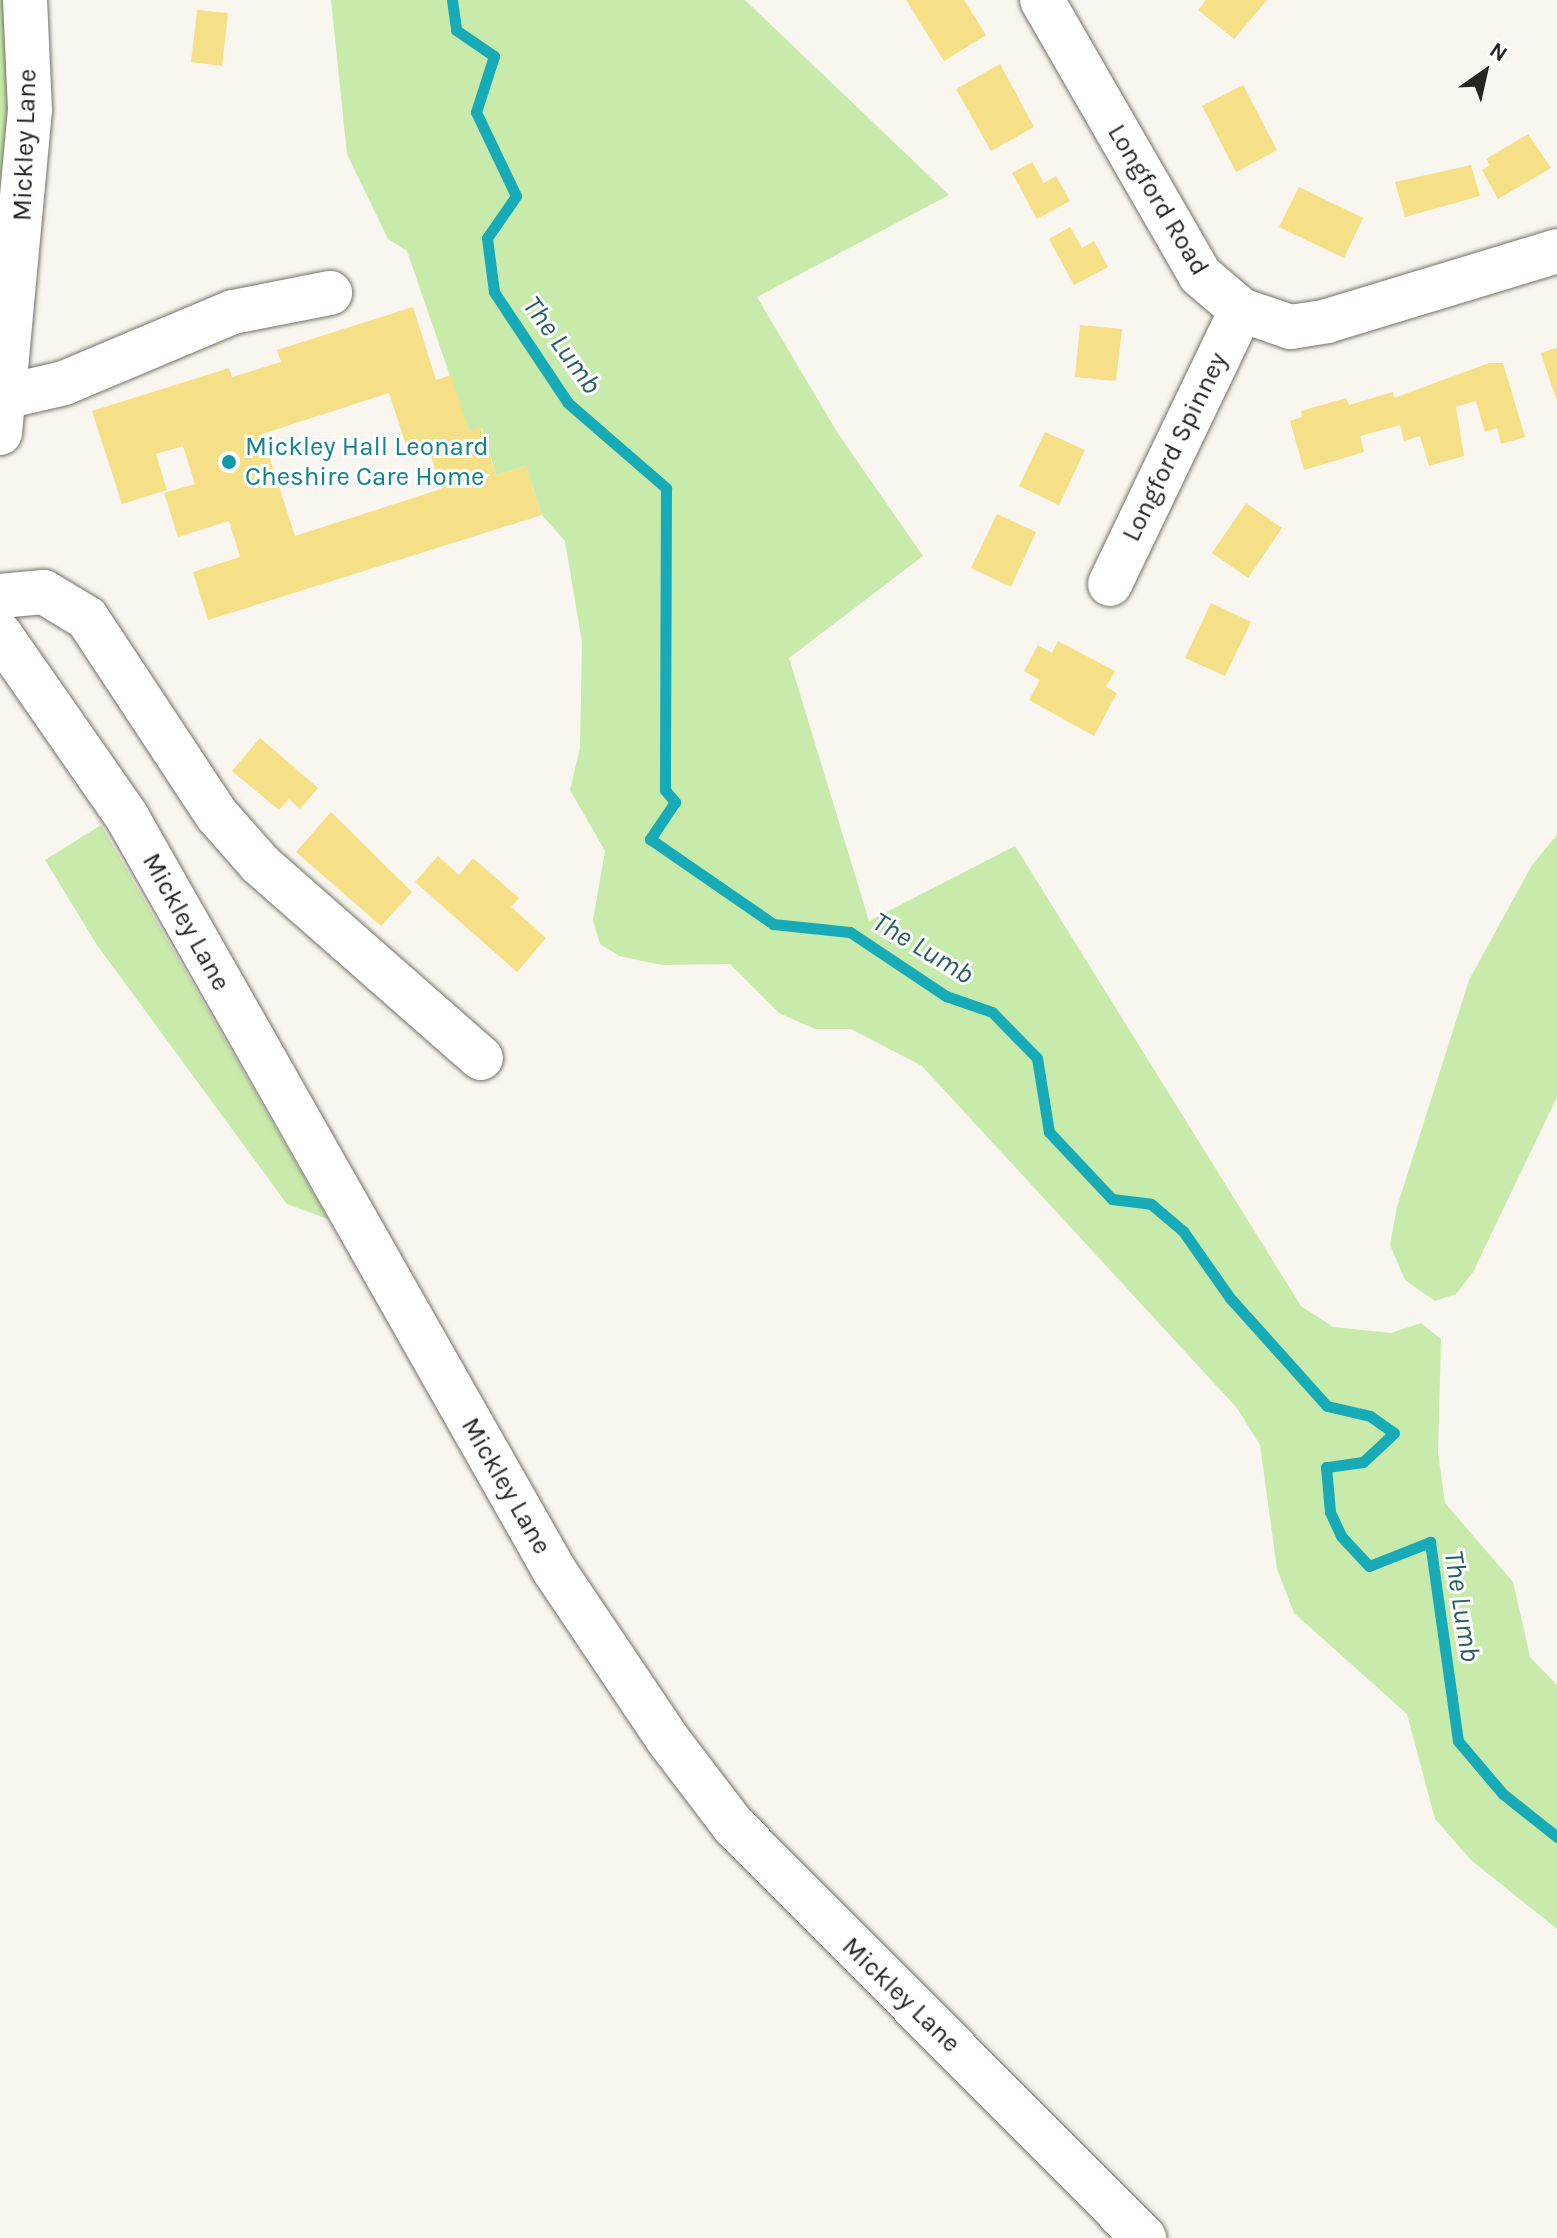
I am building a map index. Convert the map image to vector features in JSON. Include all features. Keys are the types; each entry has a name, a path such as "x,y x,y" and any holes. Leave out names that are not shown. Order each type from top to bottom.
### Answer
{"street":[{"name":"Mickley Lane","path":"2,415 7,314 30,110 25,0"},
{"name":"Longford Road","path":"1042,0 1200,275 1241,310 1291,327 1327,321 1557,251"},
{"path":"2,415 64,383 233,312 330,293"},
{"name":"Longford Spinney","path":"1110,584 1241,310"},
{"path":"0,596 44,592 87,618 217,815 252,854 481,1058"},
{"name":"Mickley Lane","path":"0,634 127,817 554,1570 669,1741 733,1825 1144,2238"}],"green space":[{"path":"0,0 6,0 11,75 0,282"},
{"path":"331,0 745,0 949,195 757,297 837,432 923,556 789,658 869,921 1015,846 1301,1306 1333,1327 1391,1333 1421,1323 1441,1339 1438,1453 1445,1503 1513,1582 1530,1657 1557,1685 1557,1929 1471,1860 1435,1819 1407,1714 1294,1613 1277,1569 1260,1445 1237,1408 922,1066 851,1029 815,1029 779,1013 730,964 662,965 619,956 600,944 593,920 605,851 570,790 580,748 582,642 565,541 542,515 526,466 496,475 482,428 469,431 407,251 388,239 347,154"},
{"path":"101,825 328,1219 287,1204 97,945 45,860"},
{"path":"1557,835 1557,1097 1473,1272 1456,1294 1435,1301 1405,1280 1390,1245 1397,1207 1469,980 1532,865"}],"building":[{"path":"906,0 964,0 986,35 944,61"},
{"path":"1206,0 1267,0 1234,39 1198,10"},
{"path":"197,10 228,13 222,66 191,62"},
{"path":"1000,64 1034,127 991,151 956,89"},
{"path":"1243,85 1277,150 1236,172 1202,106"},
{"path":"1528,134 1551,168 1498,199 1482,170 1490,165 1486,159"},
{"path":"1032,162 1044,183 1056,176 1070,201 1037,219 1012,173"},
{"path":"1471,165 1480,196 1405,217 1395,182"},
{"path":"1299,187 1363,218 1344,258 1279,227"},
{"path":"1070,227 1082,248 1094,241 1108,267 1074,285 1049,239"},
{"name":"Mickley Hall Leonard Cheshire Care Home","path":"413,307 436,380 451,375 469,431 481,427 496,475 526,466 542,515 208,620 193,572 240,557 229,521 178,537 164,493 195,484 183,446 156,454 167,490 122,504 92,411 229,368 232,377 281,362 277,350","holes":["389,393 410,457 429,450 441,489 295,536 262,434"]},
{"path":"1080,325 1122,329 1116,381 1075,377"},
{"path":"1557,348 1557,399 1556,399 1541,353"},
{"path":"1489,363 1503,363 1525,437 1501,444 1497,428 1485,432 1476,401 1456,407 1464,456 1429,466 1420,436 1404,441 1400,425 1360,436 1364,452 1304,470 1290,421 1302,417 1301,411 1346,398 1349,405 1393,392 1394,398"},
{"path":"1045,432 1085,450 1059,505 1019,486"},
{"path":"1246,503 1282,528 1248,578 1212,553"},
{"path":"997,514 1036,532 1011,587 971,568"},
{"path":"1211,603 1251,622 1225,676 1185,658"},
{"path":"1058,641 1115,671 1106,687 1117,693 1094,736 1029,700 1040,680 1024,671 1038,645 1052,653"},
{"path":"260,738 318,788 300,809 289,799 279,810 232,771"},
{"path":"331,812 412,892 381,926 296,852"},
{"path":"438,856 459,875 473,858 519,898 511,907 546,938 517,972 415,882"}],"waterway":[{"name":"The Lumb","path":"452,0 456,30 494,56 476,112 516,196 487,238 494,292 568,403 666,488 665,790 675,802 650,839 773,924 850,932 946,996 992,1012 1037,1058 1049,1132 1112,1199 1151,1204 1183,1231 1230,1298 1327,1406 1370,1416 1394,1433 1363,1462 1326,1467 1330,1512 1341,1536 1369,1566 1430,1542 1458,1741 1503,1794 1557,1837"}],"place":[{"name":"Mickley Hall Leonard Cheshire Care Home","path":"229,462"}]}
